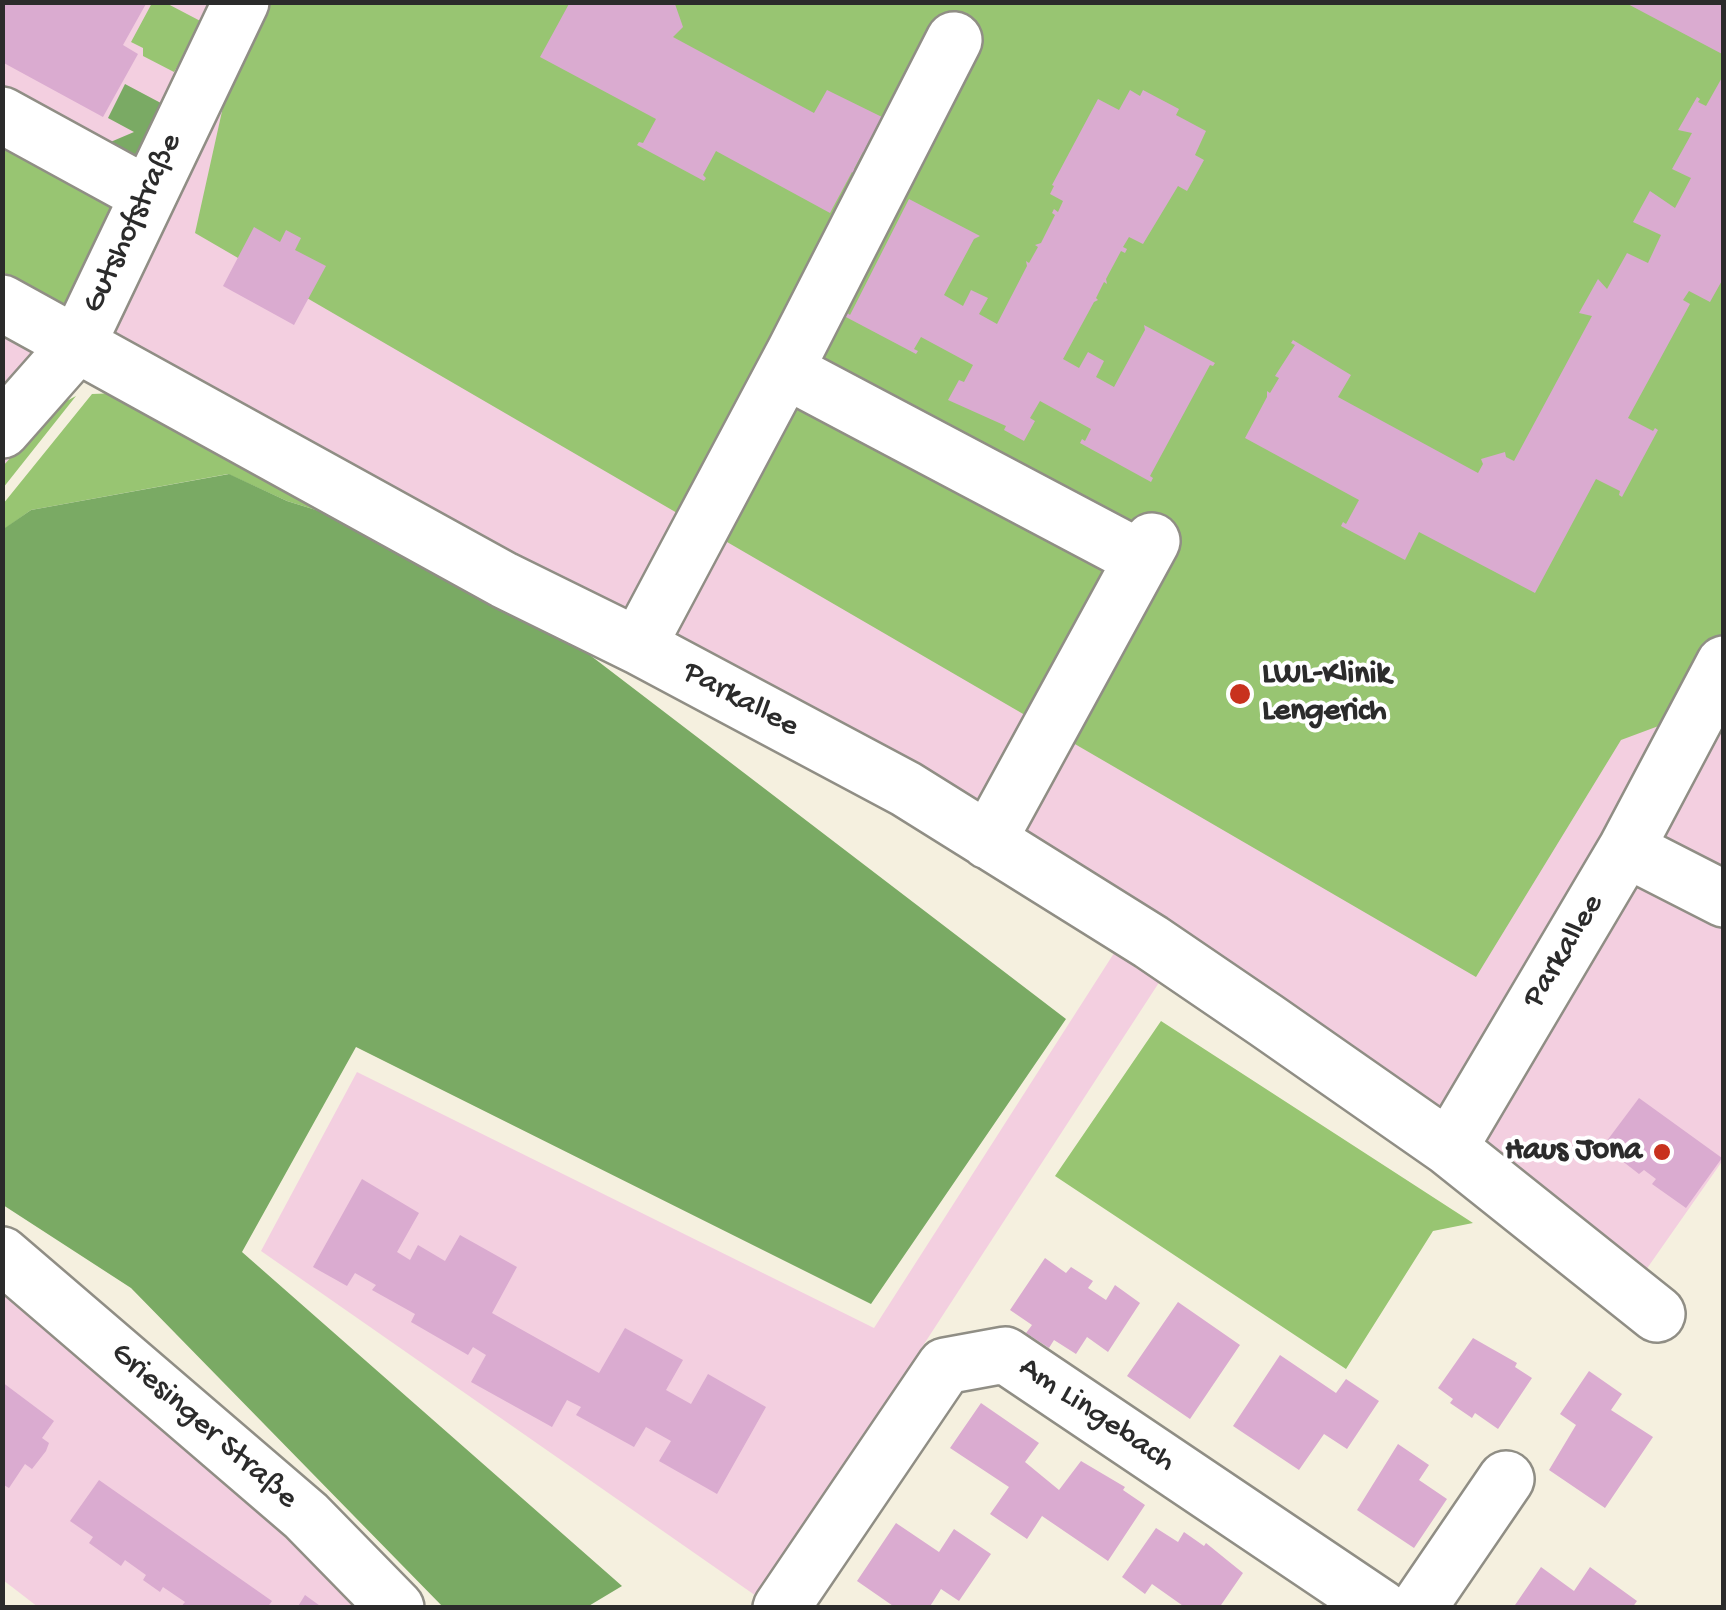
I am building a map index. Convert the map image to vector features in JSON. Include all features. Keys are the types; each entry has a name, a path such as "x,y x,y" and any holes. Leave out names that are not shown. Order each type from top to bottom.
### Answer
{"street":[{"name":"Gutshofstraße","path":"2,430 76,346 241,2"},
{"path":"638,646 954,40"},
{"path":"2,114 148,195"},
{"name":"Parkallee","path":"2,302 504,580 638,646 906,789 1151,942 1448,1148 1657,1314"},
{"path":"785,370 1147,550 988,841"},
{"name":"Parkallee","path":"1448,1148 1626,849 1724,664"},
{"path":"1626,849 1724,899"},
{"name":"Griesinger Straße","path":"2,1255 306,1516 396,1608"},
{"name":"Am Lingebach","path":"781,1608 945,1366 1005,1355 1381,1608"},
{"path":"1418,1608 1506,1480"}],"shaded area":[{"name":"LWL-Klinik Lengerich","path":"3,3 1723,3 1723,1160 1641,1277 1186,941 759,1598 261,1251 357,1072 874,1328 1141,911 119,334 3,476"},
{"path":"2,1240 120,1320 372,1607 38,1607 3,1580"}],"green space":[{"path":"152,3 166,3 208,25 193,69 180,62 174,72 143,56 143,48 131,42"},
{"name":"LWL-Klinik Lengerich","path":"246,3 1723,3 1723,702 1621,740 1476,977 195,233"},
{"path":"125,84 174,110 136,163 94,149 134,132 108,118"},
{"path":"2,130 90,178 113,208 73,305 63,306 3,272"},
{"path":"118,393 361,524 287,501 228,474 31,510 3,530 3,504 92,394"},
{"path":"76,396 3,488 3,466 57,406"},
{"path":"229,474 287,501 361,524 527,607 1066,1019 871,1304 356,1047 242,1252 622,1586 587,1607 443,1607 131,1288 3,1205 2,530 31,510"},
{"path":"1161,1021 1473,1223 1433,1231 1346,1369 1055,1176"}],"building":[{"path":"2,2 147,2 123,45 138,54 103,117 2,62"},
{"path":"570,2 675,4 683,27 673,37 814,113 827,90 882,117 866,154 863,152 855,174 852,172 830,213 716,151 703,175 704,181 637,145 643,143 656,119 540,57"},
{"path":"1624,2 1724,2 1724,55"},
{"path":"1724,74 1724,277 1710,302 1689,291 1683,300 1690,304 1628,418 1658,430 1622,497 1620,491 1596,479 1535,593 1419,532 1405,560 1341,526 1359,500 1245,438 1267,391 1270,393 1279,378 1275,376 1295,345 1293,340 1351,375 1338,397 1478,473 1483,464 1481,459 1505,452 1514,461 1592,316 1579,313 1598,279 1607,289 1627,253 1648,263 1661,235 1633,222 1650,191 1675,208 1691,178 1672,169 1692,133 1678,130 1697,97 1706,106"},
{"path":"1130,90 1140,96 1143,90 1179,109 1176,115 1206,131 1195,155 1204,160 1187,191 1178,186 1143,244 1129,237 1123,247 1127,249 1125,253 1121,251 1107,284 1104,282 1098,300 1063,359 1079,368 1088,352 1104,361 1096,377 1114,387 1145,330 1144,325 1215,363 1210,365 1150,476 1151,482 1080,443 1091,429 1040,401 1024,441 1004,430 1006,426 948,400 973,365 921,337 914,349 916,354 844,316 846,312 850,315 909,199 980,236 974,239 944,295 963,306 971,290 988,298 979,314 997,324 1026,261 1029,263 1038,247 1035,245 1041,243 1055,215 1054,209 1058,212 1063,201 1050,194 1052,185 1098,99 1119,110"},
{"path":"254,227 280,242 286,230 301,238 295,250 326,266 294,325 223,286"},
{"name":"Haus Jona","path":"1639,1098 1722,1158 1686,1208 1652,1184 1656,1179 1644,1170 1639,1174 1603,1146"},
{"path":"362,1179 419,1213 397,1252 410,1260 418,1245 445,1261 460,1235 517,1267 492,1313 599,1373 625,1328 683,1360 666,1390 691,1404 708,1374 766,1407 717,1494 659,1461 671,1441 646,1427 634,1447 576,1415 581,1407 567,1400 552,1427 471,1382 486,1355 473,1347 468,1355 411,1322 415,1314 372,1290 376,1285 355,1273 347,1286 313,1267"},
{"path":"1045,1258 1066,1273 1071,1267 1093,1281 1088,1288 1106,1300 1115,1285 1140,1303 1108,1352 1087,1337 1076,1354 1054,1340 1049,1348 1026,1333 1032,1325 1010,1310"},
{"path":"1178,1302 1240,1345 1190,1419 1127,1376"},
{"path":"1473,1338 1517,1363 1515,1367 1532,1378 1498,1429 1475,1413 1472,1418 1450,1403 1453,1399 1438,1388"},
{"path":"1280,1355 1336,1393 1346,1379 1379,1401 1347,1449 1324,1434 1299,1470 1233,1426"},
{"path":"1589,1371 1622,1394 1611,1410 1653,1437 1605,1508 1549,1470 1576,1425 1560,1414"},
{"path":"2,1382 54,1421 42,1438 49,1443 46,1451 32,1469 25,1464 9,1488 2,1484"},
{"path":"981,1403 1039,1443 1025,1462 1059,1490 1081,1461 1125,1487 1123,1490 1145,1505 1108,1561 1042,1516 1027,1539 990,1514 1009,1487 950,1448"},
{"path":"1398,1444 1429,1465 1419,1480 1447,1499 1414,1548 1357,1510"},
{"path":"99,1480 272,1601 267,1608 180,1608 185,1602 163,1587 160,1592 143,1580 146,1575 125,1560 121,1566 89,1543 93,1537 70,1521"},
{"path":"896,1523 939,1552 954,1529 991,1554 959,1601 941,1589 929,1608 896,1608 857,1581"},
{"path":"1156,1528 1178,1542 1184,1532 1204,1546 1206,1543 1243,1573 1219,1608 1186,1608 1152,1584 1145,1594 1122,1577"},
{"path":"1541,1567 1574,1591 1590,1567 1637,1601 1632,1608 1513,1608"},
{"path":"305,1595 323,1608 297,1608"}],"place":[{"name":"LWL-Klinik Lengerich","path":"1240,694"},
{"name":"Haus Jona","path":"1662,1152"}]}
